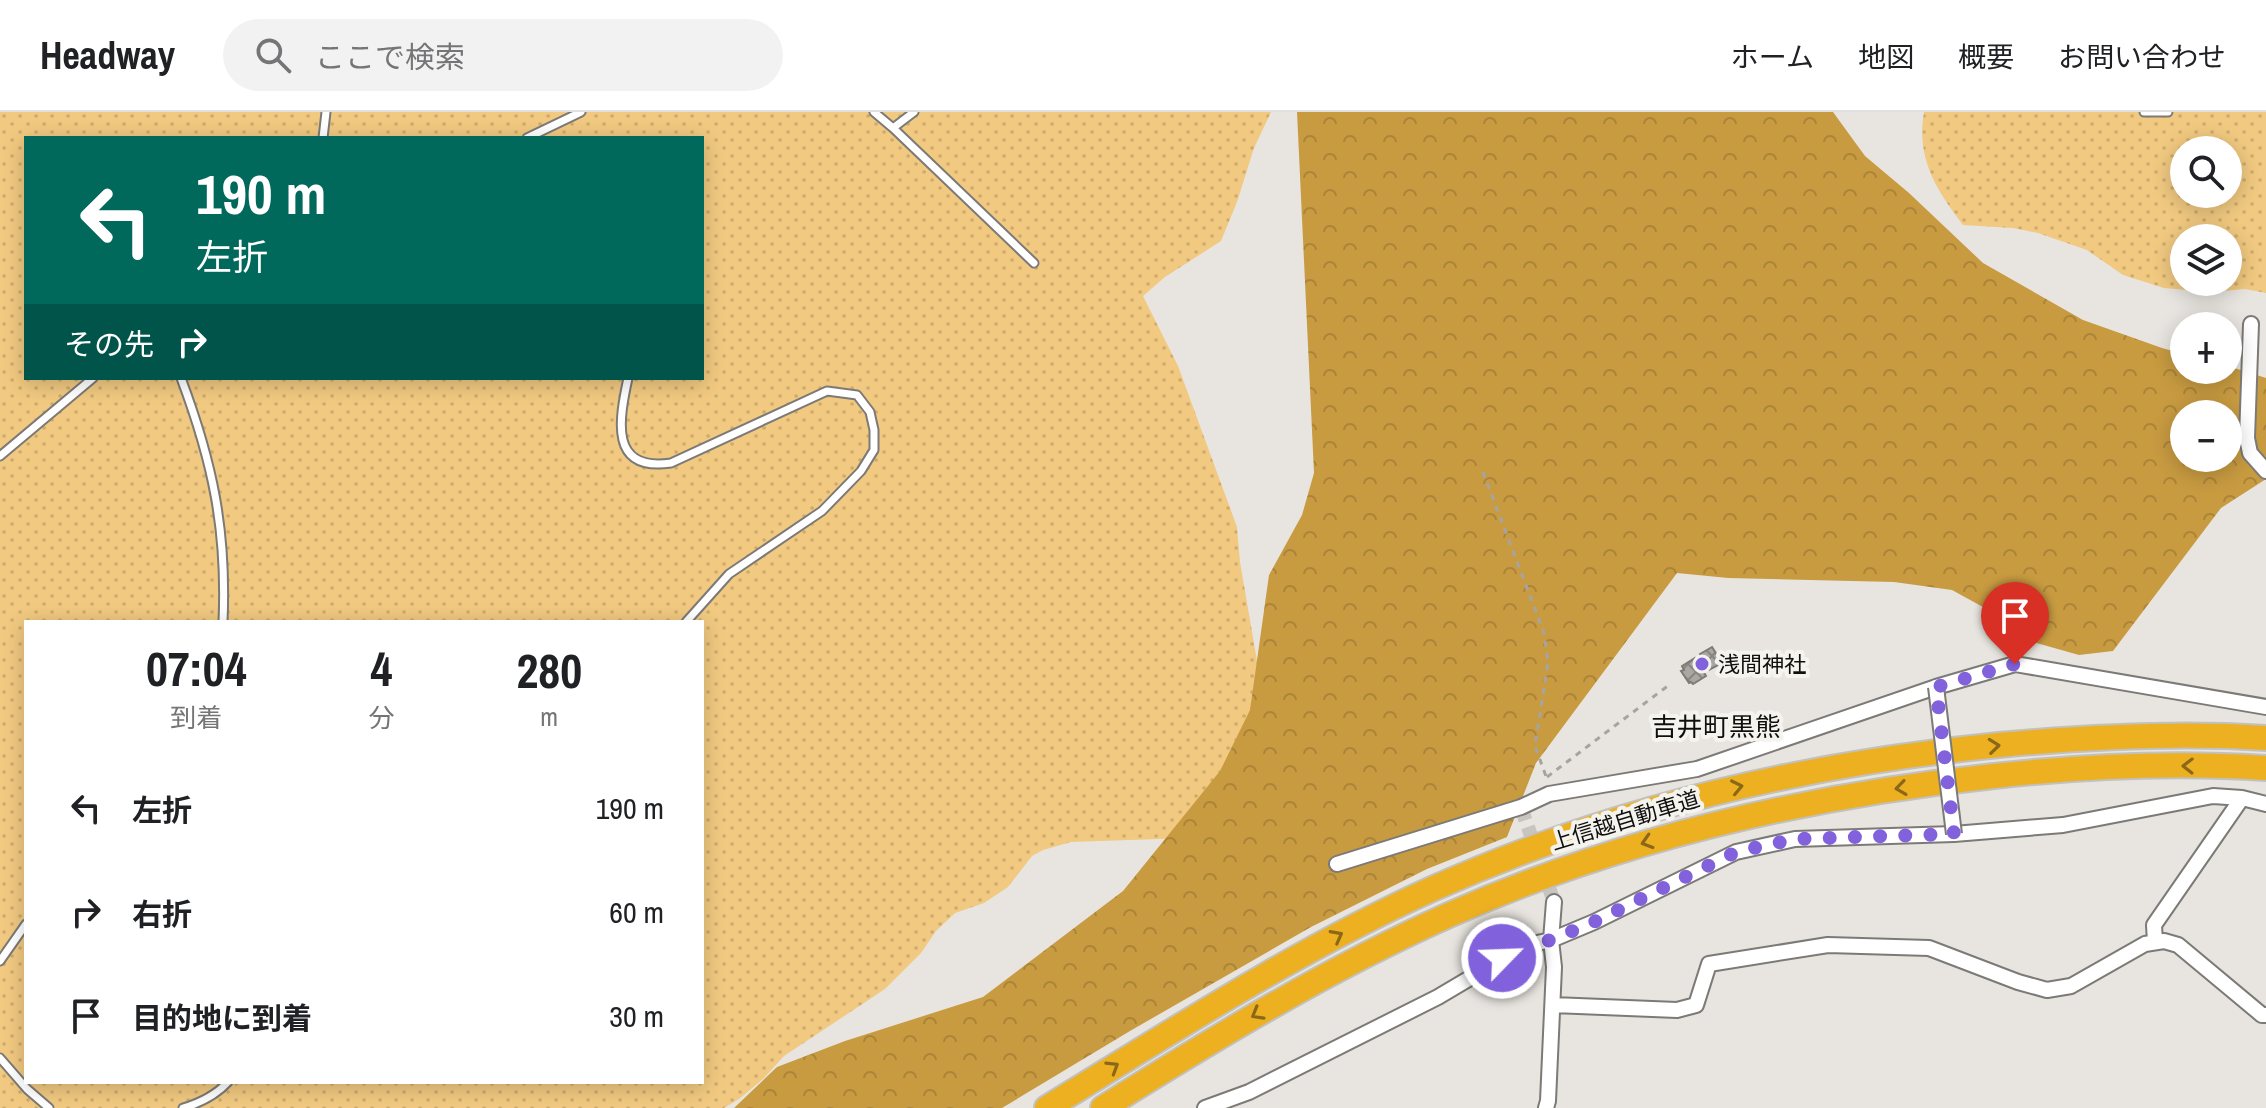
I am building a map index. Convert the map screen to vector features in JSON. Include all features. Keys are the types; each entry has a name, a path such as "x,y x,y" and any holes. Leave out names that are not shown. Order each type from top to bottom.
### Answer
{"highway":[{"name":"上信越自動車道","path":"1047,1108 1233,993 1369,919 1508,858 1642,812 1790,775 1954,750 2103,737 2181,735 2266,738"},
{"name":"上信越自動車道","path":"1103,1108 1261,1011 1382,947 1516,887 1648,841 1795,805 1959,780 2103,767 2173,765 2266,768"}],"street":[{"path":"2251,324 2247,438 2250,453 2266,471"},
{"path":"1337,864 1521,807 1549,794 1697,769 1936,687 2015,664 2266,707"},
{"path":"1936,687 1954,834"},
{"path":"1205,1108 1249,1092 1438,997 1524,946 1551,940 1594,922 1736,852 1795,839 1954,834 2063,825 2213,796 2266,804"},
{"path":"2155,942 2154,925 2242,798"},
{"path":"1546,1108 1553,1005 1551,940 1554,902"},
{"path":"1553,1005 1677,1010 1696,1005 1709,964 1828,945 1929,948 2047,990 2071,986 2145,944 2164,941 2178,945 2262,1015 2266,1015"}],"lane":[{"path":"323,136 326,112"},
{"path":"531,136 581,112"},
{"path":"874,112 1034,263"},
{"path":"893,128 914,112"},
{"path":"2144,112 2168,112"},
{"path":"0,456 91,380"},
{"path":"182,380 209,461 221,521 225,580 223,620"},
{"path":"628,380 623,403 623,446 641,463 653,466 671,463 827,391 857,395 870,412 874,450 861,471 822,511 729,574 688,620"},
{"path":"0,961 24,927"},
{"path":"0,1058 27,1089 49,1108"},
{"path":"183,1108 196,1104 226,1084"}],"path":[{"path":"1483,472 1544,633 1548,662 1535,746 1547,778 1549,794"},
{"path":"1547,778 1669,685"}],"shaded area":[{"path":"0,112 1271,112 1254,148 1221,241 1165,277 1143,296 1178,366 1237,527 1262,690 1218,837 1071,842 1032,856 1008,887 984,903 955,913 885,989 784,1056 763,1079 724,1108 0,1108"},
{"path":"1924,112 2266,112 2266,293 2242,289 2242,224 2170,224 2170,289 2123,275 2087,250 2038,233 1963,225 1930,173 1923,144"}],"green space":[{"path":"1297,112 1833,112 1865,156 1983,263 2083,320 2170,350 2170,384 2242,384 2242,370 2266,378 2266,479 2221,508 2113,651 2079,655 2026,640 1992,612 1952,590 1894,582 1728,578 1677,573 1536,763 1507,837 1427,869 1311,927 1002,1108 734,1108 777,1067 845,1041 983,997 1123,891 1220,771 1250,710 1269,575 1302,515 1314,473"}],"building":[{"name":"浅間神社","path":"1712,647 1722,663 1709,670 1707,666 1702,669 1706,676 1693,684 1689,683 1681,671 1684,670 1682,666 1695,658 1697,662 1703,659 1700,654"}],"tunnel":[{"path":"1521,807 1554,902"}],"place":[{"name":"浅間神社","path":"1702,664"}],"district":[{"name":"吉井町黒熊","path":"1716,726"}],"route":[{"path":"1502,958 1524,946 1551,940 1594,922 1736,852 1795,839 1954,834 1936,687 2015,664"}]}
